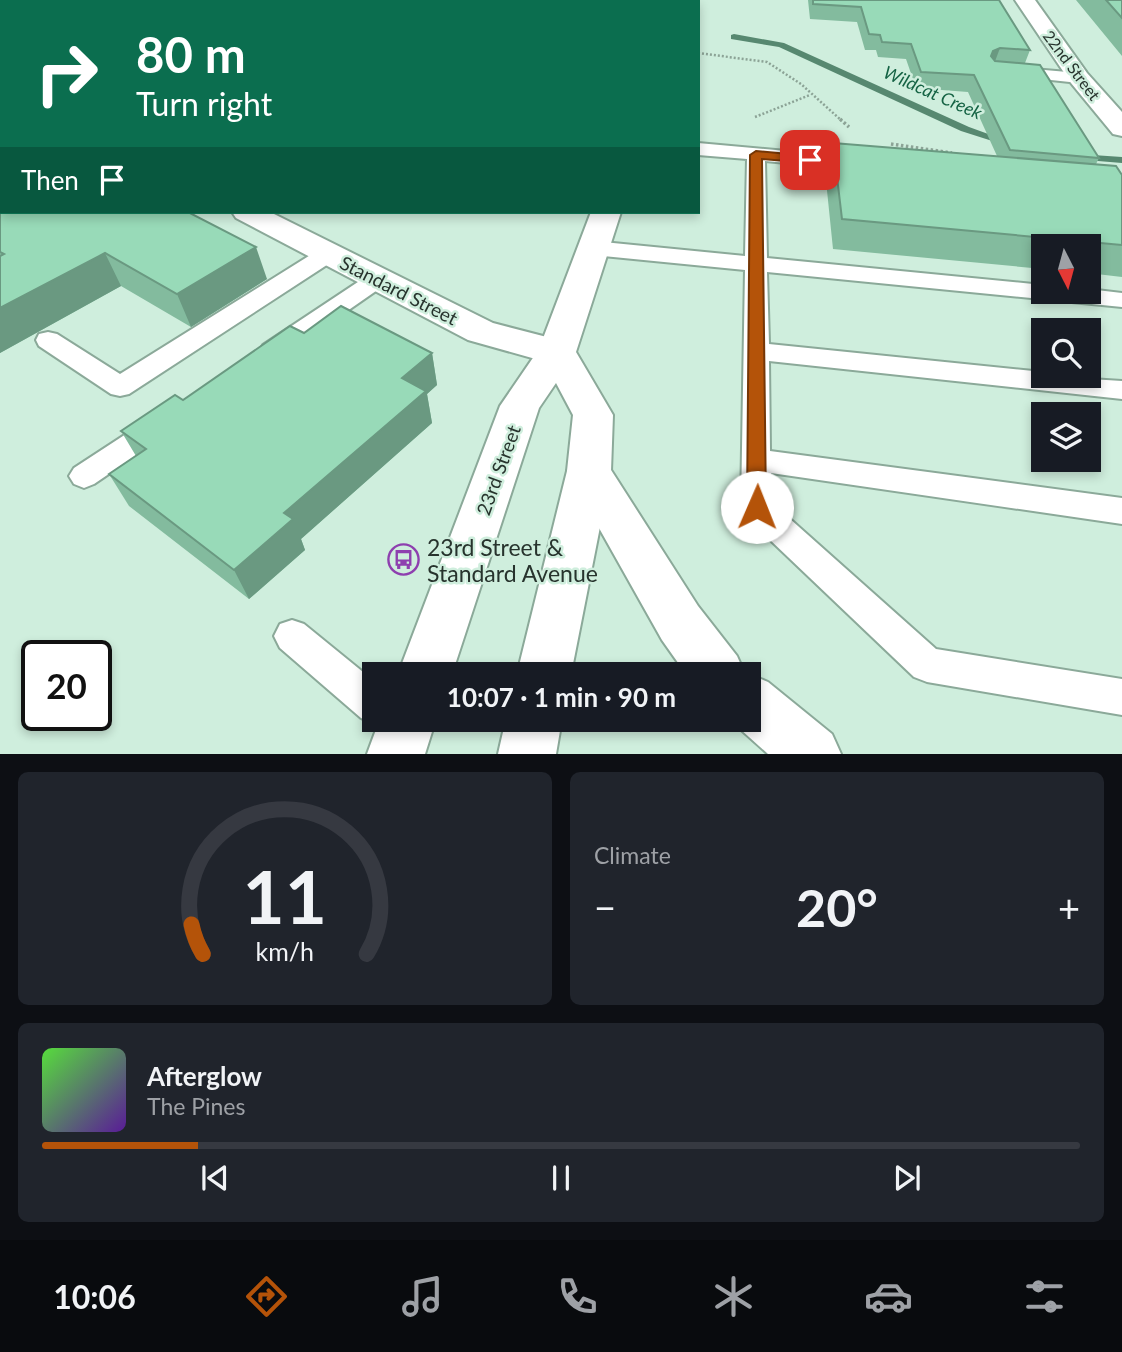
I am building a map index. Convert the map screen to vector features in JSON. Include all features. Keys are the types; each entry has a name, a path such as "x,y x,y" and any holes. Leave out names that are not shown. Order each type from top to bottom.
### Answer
{"street":[{"name":"22nd Street","path":"1025,0 1079,78 1118,119"},
{"name":"Standard Street","path":"254,214 481,332 557,352"},
{"name":"23rd Street","path":"429,662 520,406 557,352 605,214"},
{"path":"547,662 589,471 593,415 557,352"},
{"path":"589,471 680,623 709,662"},
{"path":"761,711 812,754"},
{"path":"527,754 531,732"}],"lane":[{"path":"995,71 1079,78"},
{"path":"700,149 881,166"},
{"path":"756,155 757,507 927,666 1122,697"},
{"path":"593,248 1122,300"},
{"path":"48,340 120,387 328,254"},
{"path":"254,363 378,279"},
{"path":"756,351 1122,390"},
{"path":"84,476 175,416"},
{"path":"757,460 1122,511"},
{"path":"292,636 362,697"}],"path":[{"path":"700,53 767,62 801,84 810,95 855,132"},
{"path":"746,121 810,95"},
{"path":"891,144 959,154"}],"building":[{"path":"813,0 999,0 1030,50 1000,48 993,51 991,56 995,61 1040,65 1099,158 1010,150 974,75 921,72 911,44 882,42 880,35 869,34 861,7 813,4"},
{"path":"1106,0 1122,0 1122,18"},
{"path":"833,143 1116,166 1122,175 1122,245 1101,243 1101,234 1031,234 1031,237 842,219"},
{"path":"0,214 192,214 256,247 177,294 105,253 0,308 0,256 4,254 0,252"},
{"path":"341,306 432,353 402,378 426,391 284,513 293,519 234,570 109,474 146,449 121,431 175,395 183,400 290,326 304,333"}],"waterway":[{"name":"Wildcat Creek","path":"734,37 781,45 965,129 1008,143"},
{"name":"Wildcat Creek","path":"1078,157 1122,160"}],"place":[{"name":"23rd Street & Standard Avenue","path":"404,560"}],"route":[{"path":"757,507 756,155 810,160"}]}
